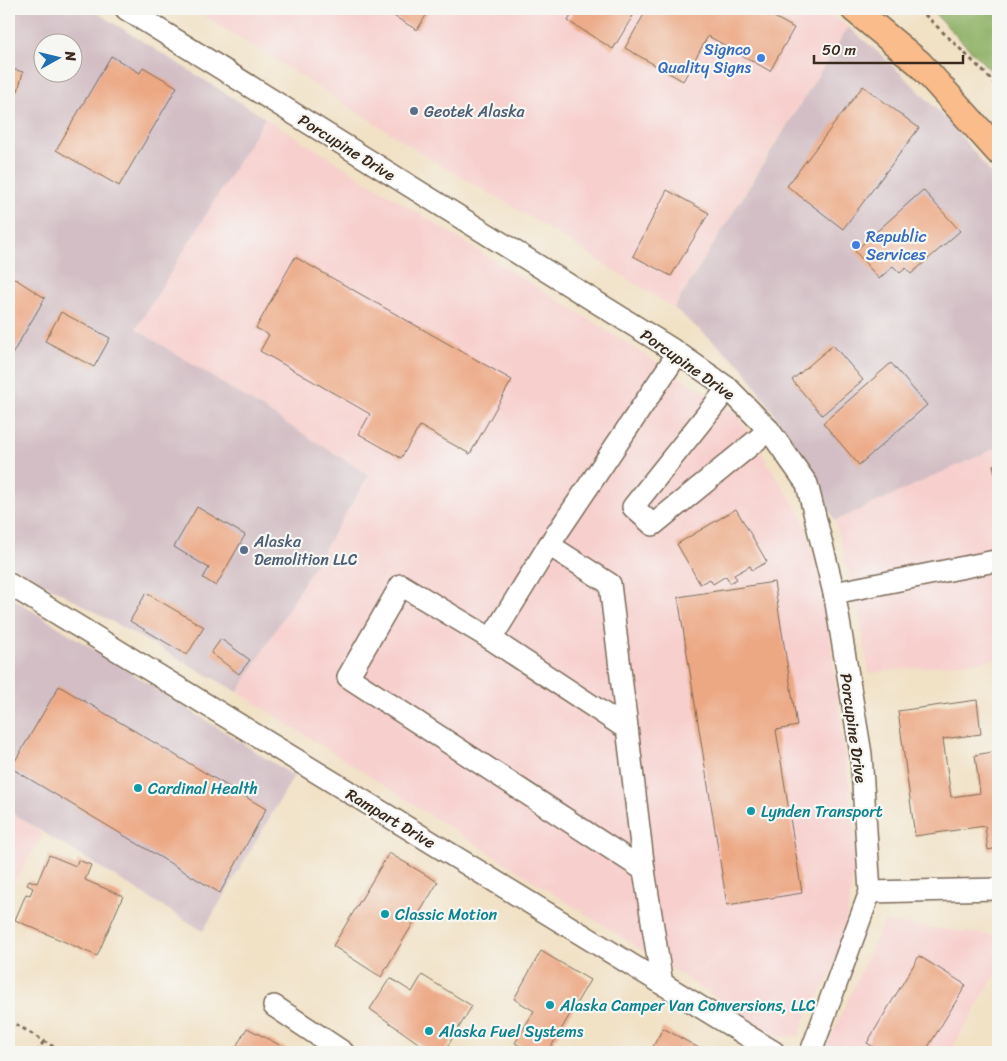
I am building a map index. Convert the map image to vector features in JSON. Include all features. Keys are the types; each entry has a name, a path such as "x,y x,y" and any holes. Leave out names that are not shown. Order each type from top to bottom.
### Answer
{"main road":[{"path":"854,9 919,63 998,151"}],"street":[{"name":"Porcupine Drive","path":"126,9 678,353 728,388 769,430 807,484 834,593 861,754 870,892 811,1052"},
{"path":"491,639 549,544 678,353"},
{"path":"728,388 633,507 653,525 769,430"},
{"path":"549,544 610,584 644,870 662,984"},
{"path":"834,593 995,561"},
{"path":"627,729 491,639 401,585 348,677 644,870"},
{"name":"Rampart Drive","path":"11,590 774,1052"},
{"path":"870,892 998,889"},
{"path":"274,1006 342,1052"}],"path":[{"path":"919,9 998,88"},
{"path":"9,1020 62,1052"},
{"path":"37,1052 44,1041"}],"shaded area":[{"path":"9,9 91,9 265,118 136,329 369,475 238,692 9,564"},
{"path":"192,9 822,9 848,27 674,308 517,209 440,165"},
{"name":"Republic Services","path":"848,27 916,88 955,129 998,182 998,447 835,521 795,445 742,366 674,308"},
{"name":"Lynden Transport","path":"265,118 736,413 802,517 824,590 855,834 854,874 844,934 830,976 805,1019 799,1036 778,1037 238,692 369,475 135,329"},
{"path":"998,447 998,659 869,673 859,614 835,521"},
{"name":"Cardinal Health","path":"9,596 294,776 203,931 9,811"},
{"path":"9,811 43,833 9,892"},
{"path":"884,922 998,936 998,970 950,1052 828,1052 827,1045"}],"green space":[{"path":"930,9 998,9 998,78"}],"building":[{"path":"382,9 430,9 417,30"},
{"path":"575,9 637,9 613,49 568,21"},
{"path":"647,9 760,9 794,28 770,71 708,36 683,81 625,48"},
{"path":"111,56 140,73 143,67 177,87 119,186 56,150"},
{"path":"9,68 23,72 18,91 9,88"},
{"path":"863,86 919,128 843,229 787,186"},
{"path":"667,190 709,213 671,276 633,256"},
{"path":"923,190 960,231 911,274 906,268 900,273 893,266 879,279 855,251"},
{"path":"295,257 512,380 470,454 420,426 401,458 359,434 370,414 260,351 269,335 256,328"},
{"path":"9,275 45,298 11,356 9,355"},
{"path":"61,312 110,338 94,367 45,341"},
{"path":"833,345 863,380 822,415 792,380"},
{"path":"891,363 927,405 859,465 823,423"},
{"path":"998,463 998,485 993,465"},
{"path":"197,507 245,535 216,586 203,578 209,568 174,547"},
{"path":"736,509 767,562 752,570 750,566 734,575 737,579 730,583 726,576 713,584 710,579 700,584 677,544"},
{"name":"Lynden Transport","path":"774,582 797,726 776,730 802,893 727,905 678,597"},
{"path":"146,593 204,627 187,655 130,621"},
{"path":"221,639 250,660 239,674 211,653"},
{"name":"Cardinal Health","path":"59,686 266,809 220,893 11,768"},
{"path":"977,700 981,734 943,739 951,797 980,793 975,755 998,751 998,848 988,850 985,826 915,836 898,711"},
{"name":"Classic Motion","path":"389,853 438,882 381,977 333,946"},
{"path":"49,855 76,866 78,860 91,865 85,880 123,896 97,956 15,920 26,894 30,895 33,888 27,885 29,880 37,883"},
{"name":"Alaska Camper Van Conversions, LLC","path":"541,951 590,980 548,1052 531,1052 515,1043 534,1011 514,999"},
{"path":"919,956 966,985 925,1052 882,1052 867,1043"},
{"name":"Alaska Fuel Systems","path":"422,975 472,1006 444,1052 431,1052 370,1009 390,978 412,992"},
{"path":"247,1028 293,1052 233,1052"},
{"path":"663,1028 706,1052 650,1052"}],"place":[{"name":"Signco Quality Signs","path":"761,58"},
{"name":"Geotek Alaska","path":"414,111"},
{"name":"Republic Services","path":"856,245"},
{"name":"Alaska Demolition LLC","path":"244,550"},
{"name":"Cardinal Health","path":"138,788"},
{"name":"Lynden Transport","path":"751,811"},
{"name":"Classic Motion","path":"385,914"},
{"name":"Alaska Camper Van Conversions, LLC","path":"550,1005"},
{"name":"Alaska Fuel Systems","path":"429,1031"}]}
